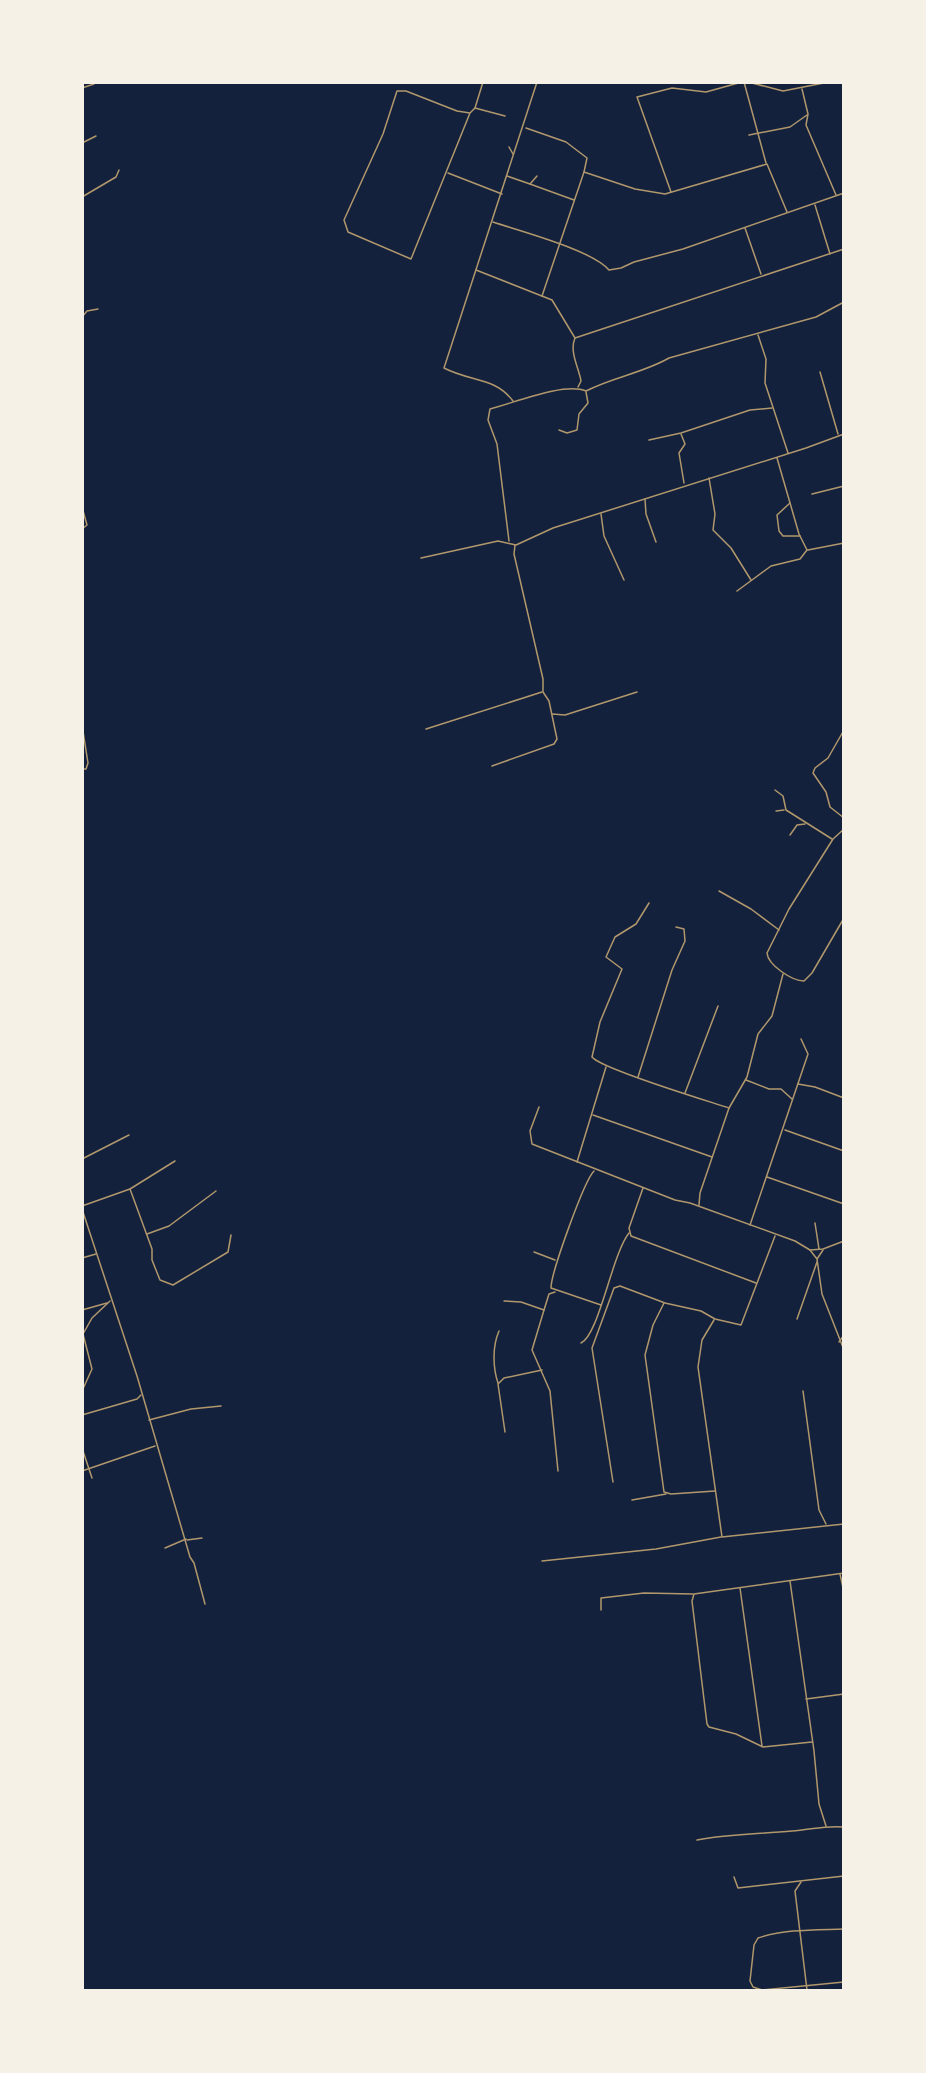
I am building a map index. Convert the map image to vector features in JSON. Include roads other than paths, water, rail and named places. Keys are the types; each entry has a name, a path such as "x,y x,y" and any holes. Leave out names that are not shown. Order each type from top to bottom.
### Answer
{"street":[{"path":"470,113 457,111 398,91 383,134 344,220 348,232 411,259 470,113 475,108 483,82"},
{"path":"514,402 503,387 458,375 444,368 537,82"},
{"path":"671,193 637,97 672,87 706,92 743,82 759,132 766,164 787,213"},
{"path":"748,82 783,91 829,82"},
{"path":"767,82 767,87"},
{"path":"82,88 94,84"},
{"path":"802,89 808,114 806,125 836,196"},
{"path":"475,108 505,116"},
{"path":"749,135 790,127 808,114"},
{"path":"526,128 566,142 587,158 542,296"},
{"path":"82,143 96,136"},
{"path":"509,147 514,155"},
{"path":"584,172 653,194 671,193 766,164"},
{"path":"82,197 94,193 116,177 119,170"},
{"path":"448,172 502,194"},
{"path":"506,176 574,200"},
{"path":"530,184 537,176"},
{"path":"492,222 559,244 603,263 609,270 683,249 843,193"},
{"path":"815,204 830,254"},
{"path":"745,227 761,276"},
{"path":"575,338 843,249"},
{"path":"474,270 555,302 575,338 574,362 581,381 578,387"},
{"path":"586,391 603,382 655,366 669,358 816,317 843,302"},
{"path":"82,317 87,311 98,309"},
{"path":"757,333 765,356 765,383 788,453"},
{"path":"820,372 838,435"},
{"path":"509,541 497,444 488,414 490,409 578,387 586,391"},
{"path":"559,430 567,433 577,430 579,414 588,403 586,391"},
{"path":"649,440 681,433 750,410 772,408"},
{"path":"681,433 684,446 679,453 684,484"},
{"path":"516,545 553,528 843,434"},
{"path":"777,457 800,536 807,550"},
{"path":"709,478 715,514 713,530 731,548 751,580"},
{"path":"812,494 843,486"},
{"path":"645,498 646,514 656,542"},
{"path":"790,503 777,515 779,531 783,536 800,536"},
{"path":"82,507 87,525 82,529"},
{"path":"601,513 604,536 624,580"},
{"path":"421,558 493,542 509,541 516,545"},
{"path":"737,591 777,563 800,559 807,550 843,543"},
{"path":"492,766 554,744 557,739 549,701 543,692 543,678 514,554 516,545"},
{"path":"426,729 543,692"},
{"path":"552,713 566,714 638,692"},
{"path":"82,725 88,763 86,769 82,769"},
{"path":"843,730 828,758 815,768 813,773 826,792 830,807 843,818"},
{"path":"775,790 783,796 786,810"},
{"path":"776,811 786,810 833,839"},
{"path":"790,835 797,825 807,824"},
{"path":"843,830 833,839 789,909 766,955 783,973 799,981 806,980 843,918"},
{"path":"719,891 751,909 780,931"},
{"path":"649,903 636,924 615,937 606,957 622,969 600,1022 592,1053 594,1061 729,1108"},
{"path":"638,1077 670,976 685,941 684,929 676,927"},
{"path":"699,1206 700,1193 729,1108 745,1080 758,1034 772,1016 783,973"},
{"path":"685,1094 718,1006"},
{"path":"843,1016 843,1022"},
{"path":"750,1226 809,1052 801,1039"},
{"path":"577,1163 577,1154 593,1115 606,1066"},
{"path":"745,1080 769,1089 781,1089 792,1099"},
{"path":"797,1084 815,1087 843,1098"},
{"path":"539,1107 530,1131 532,1144 594,1170 699,1206 810,1250 823,1249 843,1241"},
{"path":"593,1115 713,1157"},
{"path":"784,1130 843,1151"},
{"path":"82,1160 129,1135"},
{"path":"175,1161 130,1189 82,1208 142,1395 205,1604"},
{"path":"558,1471 550,1391 543,1370 532,1350 551,1288 556,1260 585,1184 594,1170"},
{"path":"766,1177 843,1204"},
{"path":"581,1343 587,1339 620,1250 630,1233 643,1188"},
{"path":"130,1189 160,1280 173,1285 228,1252 231,1234"},
{"path":"146,1234 168,1226 216,1191"},
{"path":"815,1223 819,1250"},
{"path":"630,1233 635,1239 757,1283"},
{"path":"613,1482 592,1348 616,1286 665,1303 701,1311 714,1319 741,1325 748,1314 757,1283 776,1235"},
{"path":"797,1319 823,1249"},
{"path":"810,1250 817,1260 822,1294 843,1350"},
{"path":"534,1251 556,1260"},
{"path":"82,1258 96,1254"},
{"path":"811,1277 820,1280"},
{"path":"551,1288 556,1292 601,1305"},
{"path":"549,1294 556,1292"},
{"path":"82,1310 111,1301"},
{"path":"504,1301 521,1302 544,1310"},
{"path":"82,1391 92,1369 83,1334 92,1318 107,1303"},
{"path":"665,1303 653,1325 645,1355 658,1464 664,1492 667,1494"},
{"path":"714,1319 702,1340 698,1366 722,1537"},
{"path":"499,1331 494,1342 495,1375 505,1432"},
{"path":"839,1342 843,1335"},
{"path":"495,1375 504,1378 543,1370"},
{"path":"498,1384 504,1378"},
{"path":"803,1391 819,1510 827,1526"},
{"path":"82,1415 137,1399 142,1395"},
{"path":"137,1399 143,1402"},
{"path":"148,1420 191,1409 221,1406"},
{"path":"82,1437 83,1451 92,1478"},
{"path":"82,1471 156,1446"},
{"path":"632,1500 667,1494 715,1491"},
{"path":"542,1561 656,1549 722,1537 843,1524"},
{"path":"165,1548 186,1539 202,1538"},
{"path":"601,1610 601,1598 608,1596 644,1593 694,1594 842,1573 843,1592"},
{"path":"790,1580 819,1804 826,1826"},
{"path":"740,1588 763,1747"},
{"path":"694,1594 691,1605 707,1724 714,1730 736,1734 763,1747 812,1742"},
{"path":"806,1699 843,1694"},
{"path":"698,1840 734,1833 779,1832 826,1826 843,1827"},
{"path":"734,1877 738,1888 843,1876"},
{"path":"801,1881 795,1891 802,1932 807,1989"},
{"path":"843,1929 814,1928 802,1932 758,1938 755,1942 750,1981 755,1989 807,1989 843,1982"}]}
